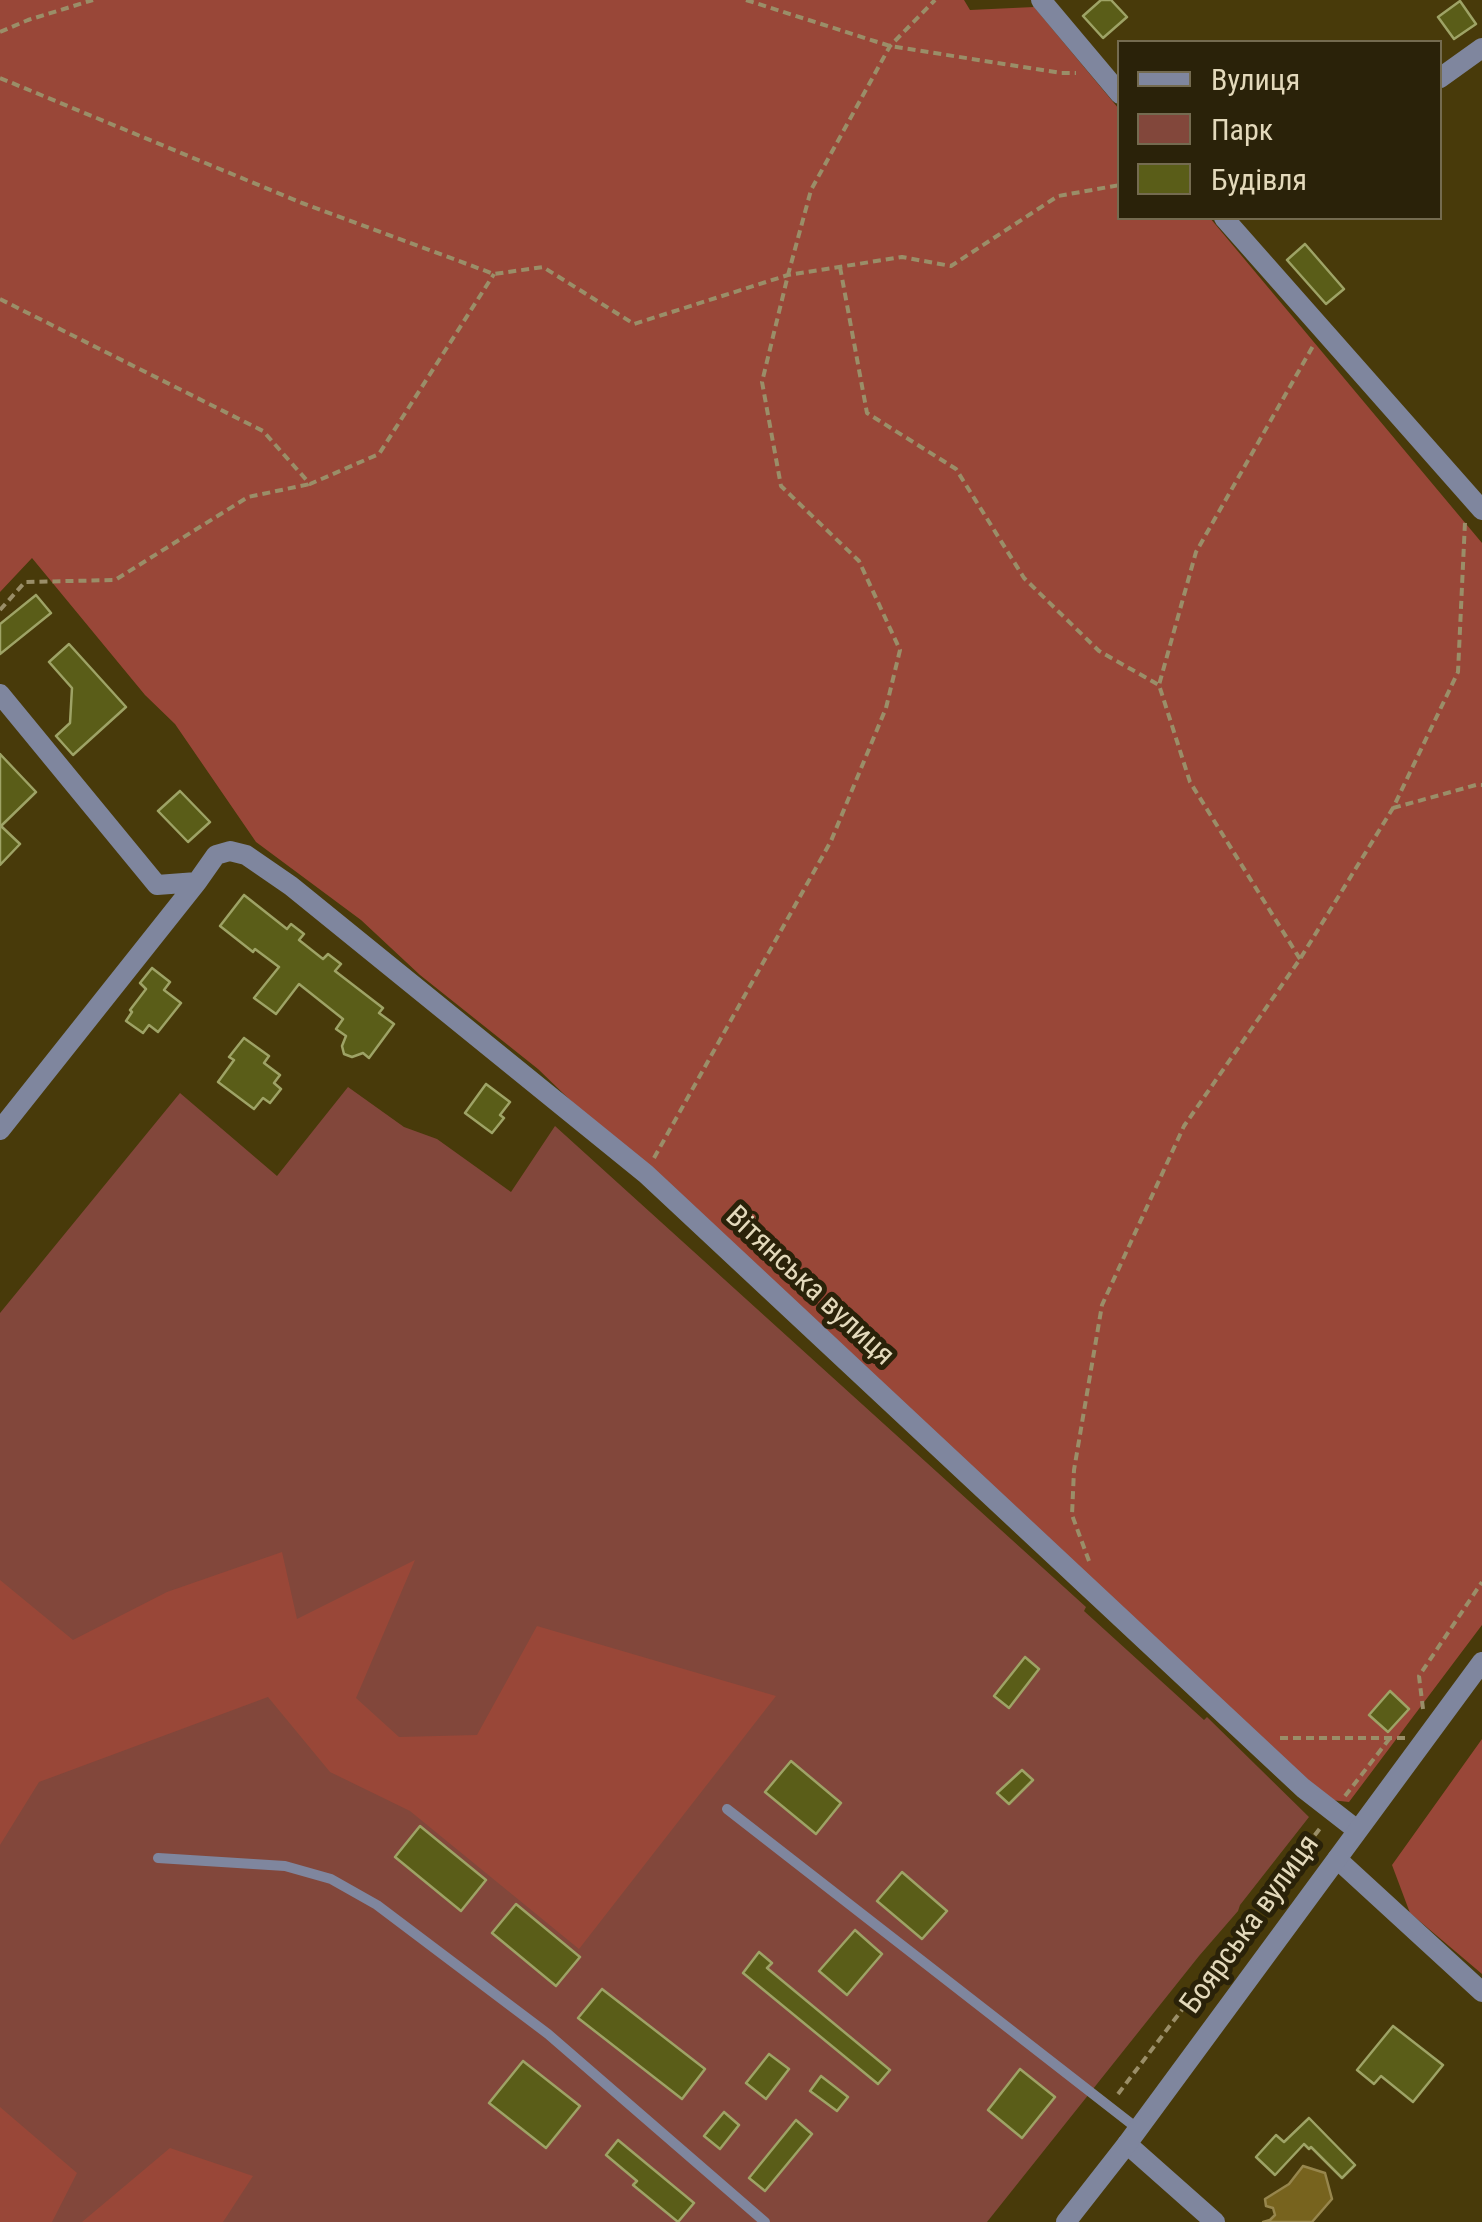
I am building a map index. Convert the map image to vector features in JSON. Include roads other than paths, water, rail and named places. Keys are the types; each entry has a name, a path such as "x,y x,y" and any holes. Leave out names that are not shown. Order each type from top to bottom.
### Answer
{"street":[{"path":"1041,0 1117,91"},
{"path":"1442,77 1482,48"},
{"path":"1233,221 1322,330 1474,486 1482,510"},
{"path":"0,694 156,885 197,882"},
{"name":"Вітянська вулиця","path":"0,1130 216,855 246,855 291,886 646,1174 1303,1788 1357,1830"},
{"name":"Боярська вулиця","path":"1066,2222 1482,1662"},
{"path":"1337,1860 1482,1992"},
{"path":"1133,2136 1215,2222"}],"lane":[{"path":"727,1809 1109,2106 1133,2136"},
{"path":"158,1858 285,1866 330,1880 377,1905 548,2034 765,2222"}]}
